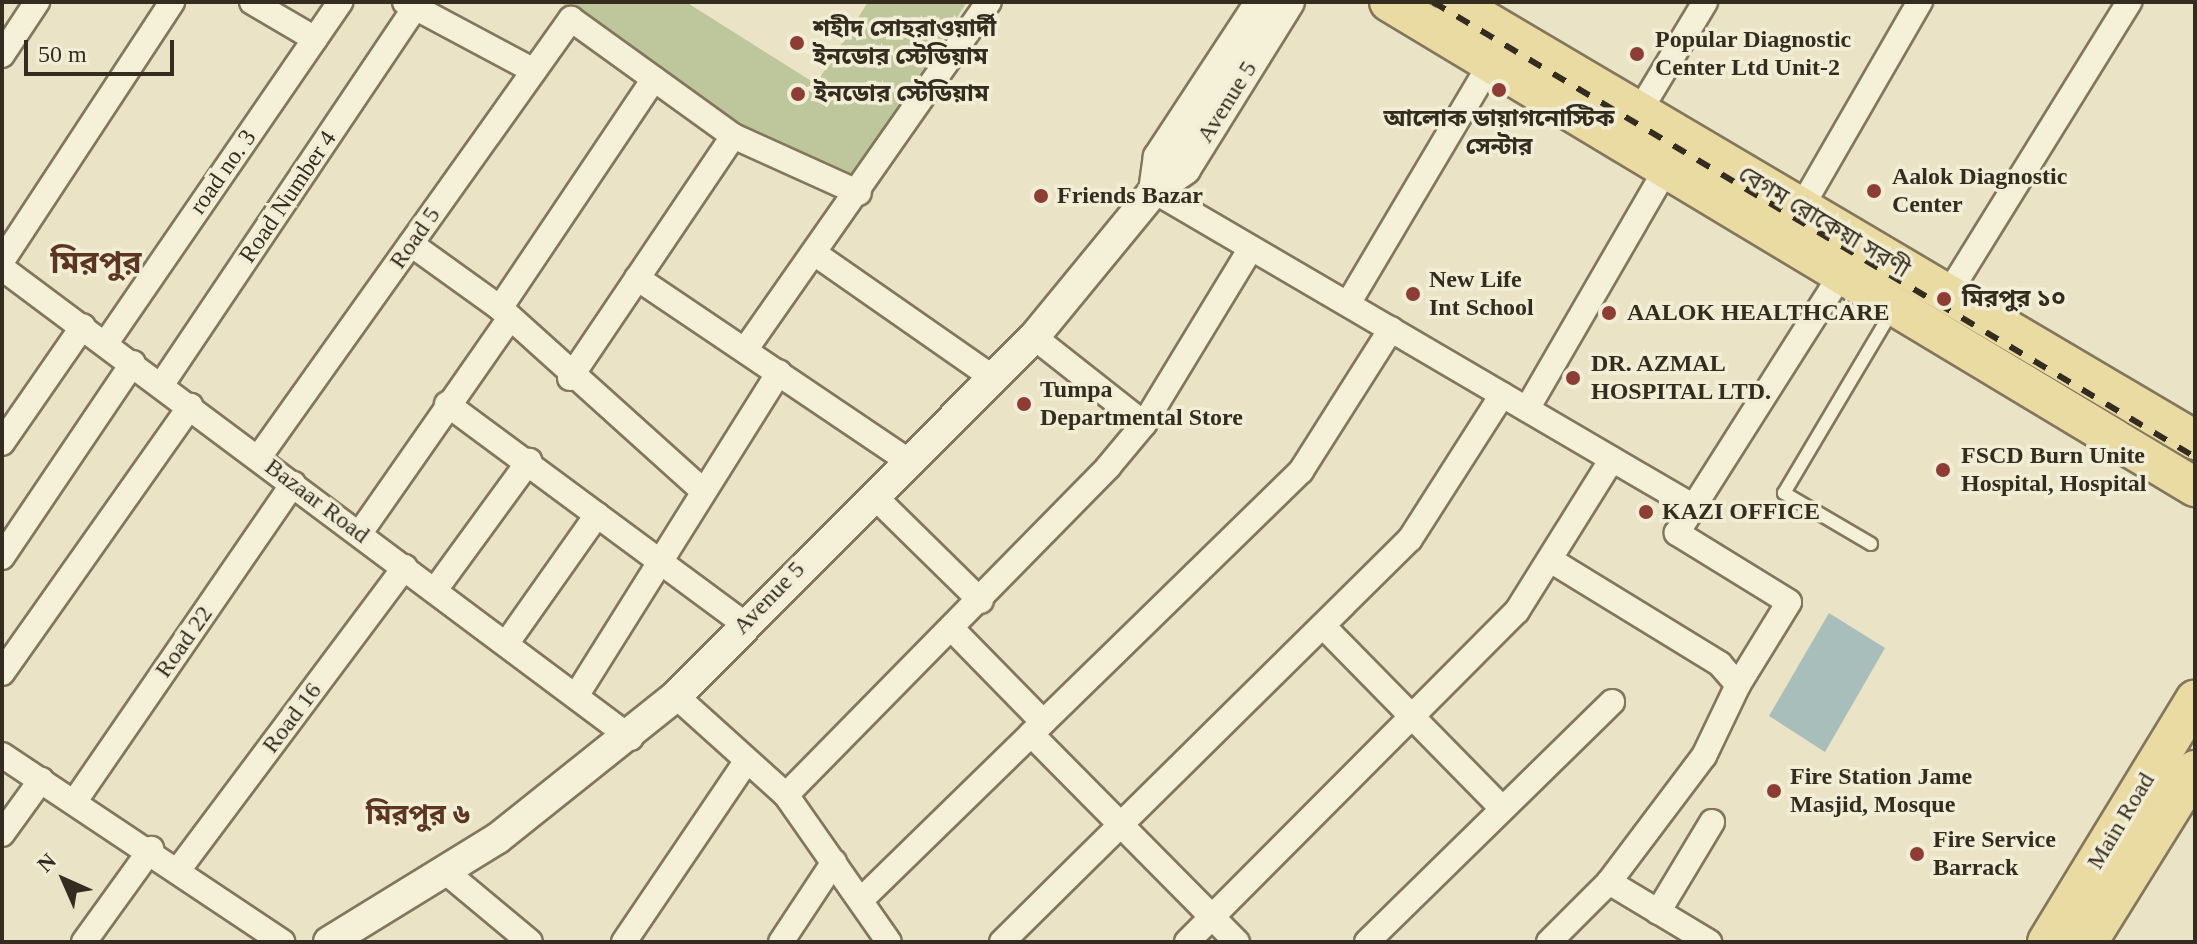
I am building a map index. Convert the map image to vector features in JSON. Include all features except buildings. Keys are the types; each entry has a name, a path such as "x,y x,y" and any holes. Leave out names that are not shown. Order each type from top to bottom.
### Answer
{"main road":[{"name":"বেগম রোকেয়া সরণী","path":"1389,2 1492,61 1664,173 2195,487"},
{"name":"বেগম রোকেয়া সরণী","path":"1477,8 1639,112 2195,440"},
{"name":"Main Road","path":"2047,942 2195,700"},
{"name":"Main Road","path":"2088,942 2195,770"}],"street":[{"path":"2,55 37,2"},
{"path":"2,261 172,2"},
{"path":"252,2 315,39"},
{"name":"road no. 3","path":"106,343 340,2"},
{"path":"745,350 859,193 989,2"},
{"path":"1261,2 1159,157 1154,191 1250,250 1349,302 1694,507"},
{"name":"Avenue 5","path":"329,942 446,872 631,738 676,696 744,624 1034,337 1154,191 1185,169 1289,2"},
{"path":"1639,112 1705,2"},
{"path":"1802,206 1920,2"},
{"path":"1947,296 2129,2"},
{"path":"409,5 447,10 534,71"},
{"name":"Road Number 4","path":"162,384 409,5"},
{"name":"Road 5","path":"259,457 571,19 654,79"},
{"path":"1349,302 1492,61"},
{"path":"360,533 447,404 654,79 733,136 859,193"},
{"path":"570,378 733,136"},
{"path":"1527,409 1664,173"},
{"path":"411,244 505,313 570,378 618,410 700,488"},
{"path":"786,795 981,601 1144,424 1250,250"},
{"path":"814,253 992,377"},
{"name":"Bazaar Road","path":"2,268 162,384 631,738"},
{"name":"বেগম রোকেয়া সরণী","path":"1738,685 1789,602 1677,533 1840,276"},
{"path":"637,278 910,462"},
{"path":"2,443 83,326"},
{"path":"861,900 1301,471 1391,329"},
{"path":"1034,337 1144,424"},
{"path":"2,557 133,363"},
{"path":"576,696 662,557 700,488 779,372"},
{"path":"1002,942 1120,822 1410,539 1502,395"},
{"path":"447,404 529,461 597,515 662,557 744,624"},
{"path":"2,673 190,406"},
{"path":"1187,942 1409,713 1517,611 1612,459"},
{"path":"435,590 529,461"},
{"name":"Road 22","path":"75,801 293,484"},
{"path":"873,495 981,601"},
{"path":"506,644 597,515"},
{"path":"1549,942 1609,882 1704,756 1738,685 1720,664 1550,560"},
{"name":"Road 16","path":"179,869 405,567"},
{"path":"1323,626 1500,806"},
{"path":"953,630 1120,822 1237,942"},
{"path":"676,696 786,795 889,942"},
{"path":"1367,942 1500,806 1612,702"},
{"path":"2,755 151,849 282,942"},
{"path":"624,942 746,762"},
{"path":"2,834 41,780"},
{"path":"1658,912 1712,822"},
{"path":"84,942 151,849"},
{"path":"781,942 834,862"},
{"path":"446,872 529,942"},
{"path":"1609,882 1658,912 1681,936 1709,942"}],"lane":[{"path":"1871,544 1784,493 1894,309"}],"green space":[{"name":"ইনডোর স্টেডিয়াম","path":"560,2 686,2 816,84 868,2 967,2 843,192"}],"water":[{"path":"1829,613 1885,648 1825,752 1769,716"}],"railway":[{"path":"1433,2 2195,457"}],"place":[{"name":"শহীদ সোহরাওয়ার্দী ইনডোর স্টেডিয়াম","path":"797,43"},
{"name":"Popular Diagnostic Center Ltd Unit-2","path":"1637,54"},
{"name":"আলোক ডায়াগনোস্টিক সেন্টার","path":"1499,90"},
{"name":"ইনডোর স্টেডিয়াম","path":"798,94"},
{"name":"Aalok Diagnostic Center","path":"1874,191"},
{"name":"Friends Bazar","path":"1041,196"},
{"name":"New Life Int School","path":"1413,294"},
{"name":"মিরপুর ১০","path":"1944,299"},
{"name":"AALOK HEALTHCARE","path":"1609,313"},
{"name":"DR. AZMAL HOSPITAL LTD.","path":"1573,378"},
{"name":"Tumpa Departmental Store","path":"1024,404"},
{"name":"FSCD Burn Unite Hospital, Hospital","path":"1943,470"},
{"name":"KAZI OFFICE","path":"1646,512"},
{"name":"Fire Station Jame Masjid, Mosque","path":"1774,791"},
{"name":"Fire Service Barrack","path":"1917,854"}],"district":[{"name":"মিরপুর","path":"96,262"},
{"name":"মিরপুর ৬","path":"418,815"}]}
